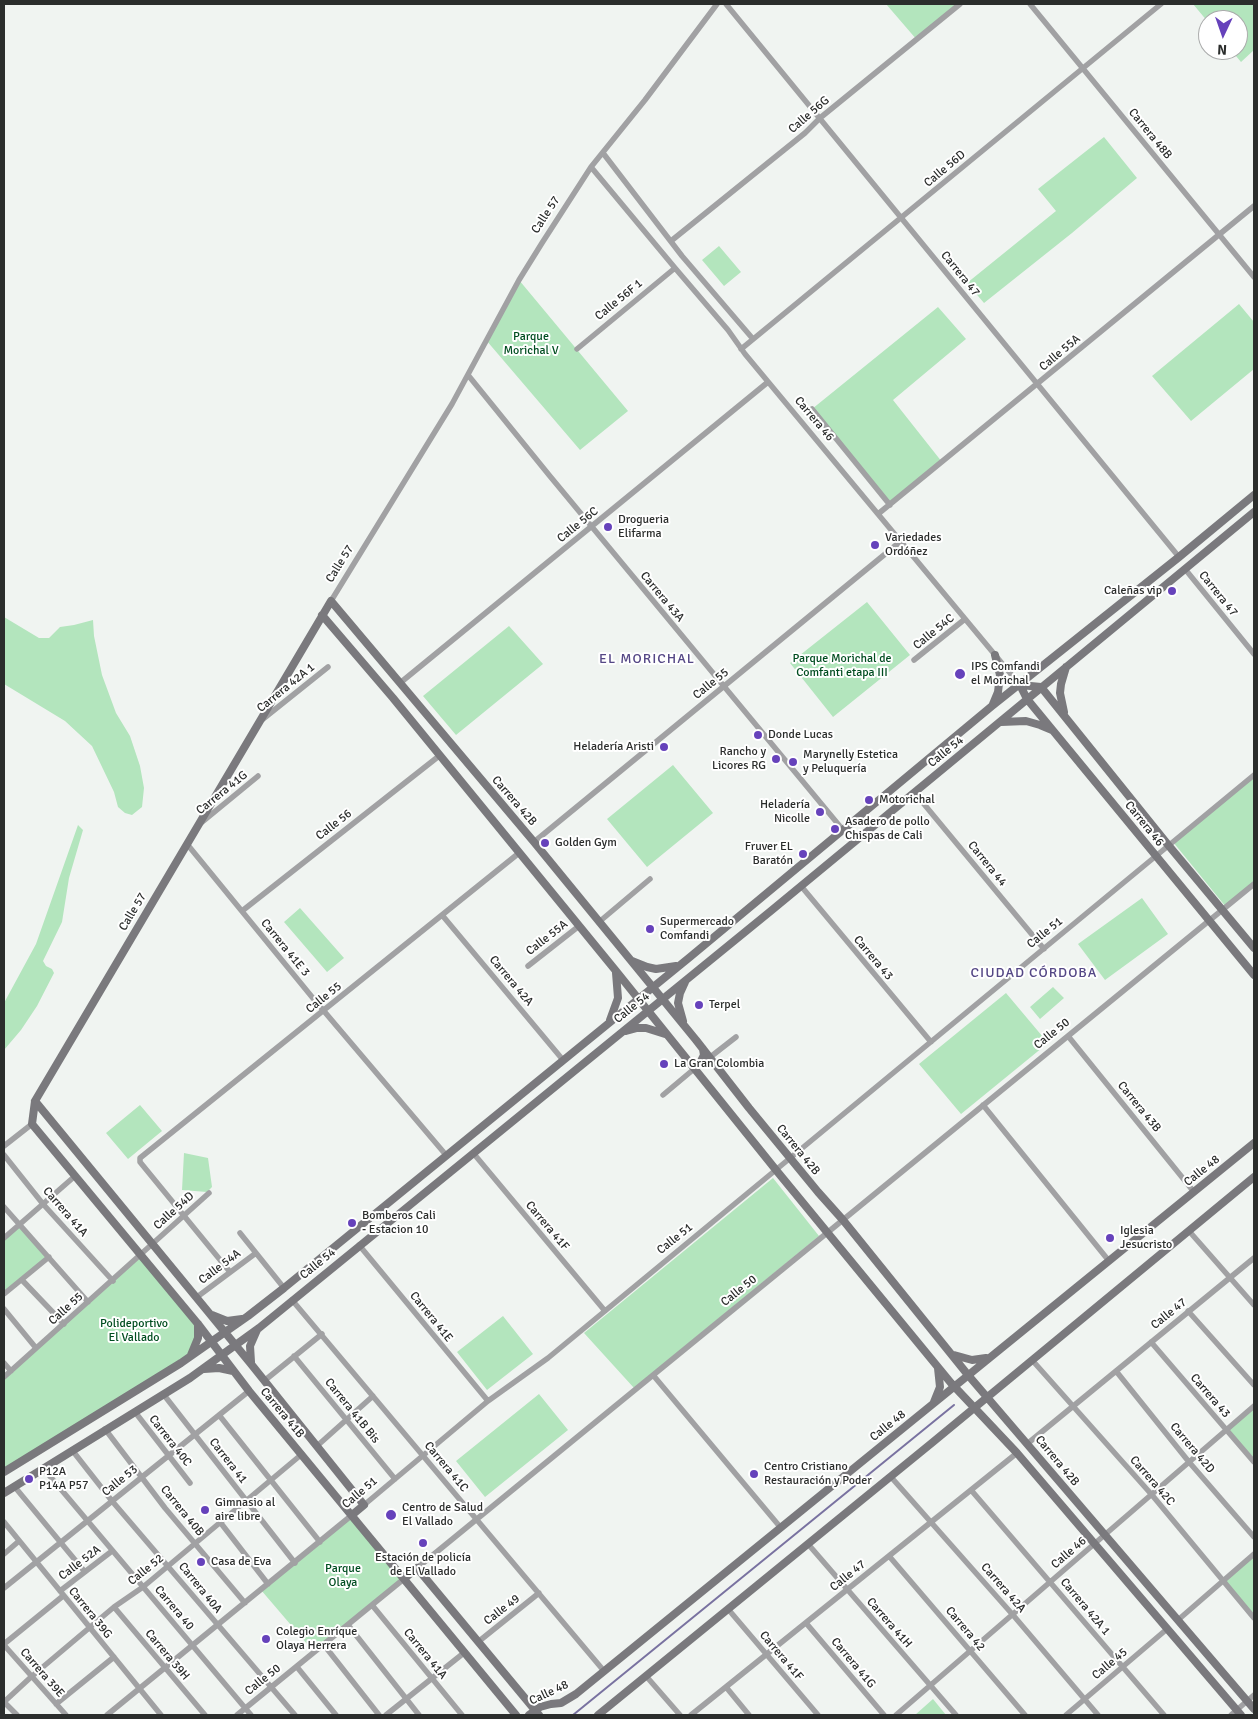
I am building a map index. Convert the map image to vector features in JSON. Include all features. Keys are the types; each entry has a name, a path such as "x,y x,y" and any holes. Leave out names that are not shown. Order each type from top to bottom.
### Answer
{"street":[{"name":"Calle 57","path":"32,1124 35,1101 322,615 452,404 518,280 592,167 717,4"},
{"name":"Carrera 47","path":"726,4 1180,557"},
{"name":"Calle 56G","path":"671,241 960,4"},
{"name":"Carrera 48B","path":"1030,4 1254,277"},
{"name":"Calle 56D","path":"741,349 1161,4"},
{"path":"603,153 671,241 753,339"},
{"name":"Carrera 46","path":"592,167 1020,685 1028,699 1254,975"},
{"name":"Calle 55A","path":"878,514 1254,206"},
{"name":"Calle 56F 1","path":"577,349 675,268"},
{"name":"Carrera 43A","path":"468,375 843,830"},
{"name":"Calle 56C","path":"400,683 768,382"},
{"name":"Carrera 46","path":"812,409 890,505"},
{"name":"Calle 54","path":"4,1472 189,1358 284,1288 690,957 992,706 1180,557 1254,495"},
{"name":"Calle 54","path":"4,1493 190,1378 259,1328 1001,722 1066,665 1254,512"},
{"name":"Calle 55","path":"534,842 901,541"},
{"name":"Carrera 47","path":"1184,569 1254,654"},
{"name":"Carrera 42B","path":"331,601 534,842 968,1375 1254,1708"},
{"name":"Carrera 42B","path":"322,615 520,853 686,1060 937,1366 1017,1453 1167,1629 1236,1714"},
{"name":"Calle 54C","path":"914,660 965,619"},
{"path":"992,706 1000,685 995,655"},
{"path":"1066,665 1060,693 1068,721"},
{"name":"Carrera 42A 1","path":"258,724 328,668"},
{"path":"1020,685 1042,687"},
{"name":"Carrera 46","path":"1042,687 1168,846 1254,948"},
{"path":"1001,722 1026,721 1054,731"},
{"name":"Calle 56","path":"242,911 439,756"},
{"name":"Calle 51","path":"107,1715 115,1713 139,1689 295,1563 488,1402 548,1358 605,1312 1254,775"},
{"name":"Carrera 41G","path":"198,825 258,776"},
{"path":"1100,787 1108,783 1113,776"},
{"name":"Carrera 44","path":"914,792 1044,949"},
{"name":"Carrera 41E 3","path":"187,844 323,1011 446,1155"},
{"name":"Calle 55","path":"183,1217 140,1162 140,1158 520,853"},
{"path":"599,922 650,879"},
{"name":"Calle 50","path":"237,1715 1254,884"},
{"name":"Carrera 43","path":"801,886 931,1042"},
{"name":"Carrera 42A","path":"442,915 563,1060"},
{"name":"Calle 55A","path":"528,966 579,926"},
{"path":"629,959 647,967 665,968 683,962 690,957"},
{"path":"608,1024 618,998 616,971"},
{"path":"685,1027 680,1013 679,998 682,988 690,976"},
{"path":"615,1036 630,1029 646,1028 654,1029 668,1037"},
{"name":"Carrera 43B","path":"1068,1036 1194,1192"},
{"path":"710,1058 736,1038"},
{"path":"686,1060 691,1063 700,1062 704,1058 703,1049"},
{"path":"663,1095 694,1069"},
{"name":"Carrera 41B","path":"35,1101 235,1344 364,1505"},
{"path":"984,1105 1109,1261"},
{"path":"4,1146 32,1124"},
{"name":"Carrera 41B","path":"32,1124 198,1324 249,1391 516,1715"},
{"name":"Calle 48","path":"534,1714 551,1704 561,1703 576,1694 1254,1143"},
{"name":"Carrera 41F","path":"474,1154 605,1312"},
{"name":"Carrera 41A","path":"4,1155 43,1204 113,1281"},
{"path":"4,1238 75,1176"},
{"path":"598,1715 1254,1177"},
{"name":"Calle 54D","path":"141,1256 209,1193"},
{"path":"4,1207 88,1302"},
{"path":"183,1217 230,1272"},
{"path":"1189,1231 1254,1305"},
{"path":"240,1233 284,1288"},
{"name":"Carrera 41E","path":"359,1245 488,1402"},
{"name":"Calle 54A","path":"196,1298 256,1253"},
{"name":"Calle 55","path":"4,1377 141,1256"},
{"path":"4,1294 49,1258"},
{"name":"Calle 47","path":"1027,1444 1254,1258"},
{"path":"22,1280 64,1324"},
{"name":"Carrera 41C","path":"292,1300 604,1671"},
{"path":"4,1309 36,1348"},
{"path":"1188,1311 1254,1386"},
{"path":"210,1314 227,1321 235,1321 248,1316"},
{"path":"189,1358 198,1338 198,1324"},
{"path":"251,1364 250,1346 259,1328"},
{"path":"264,1381 322,1334"},
{"name":"Carrera 43","path":"1150,1342 1254,1462"},
{"path":"952,1354 965,1360 986,1358 993,1355"},
{"name":"Carrera 41B Bis","path":"294,1356 395,1479"},
{"name":"Carrera 42C","path":"1032,1360 1152,1494 1254,1618"},
{"path":"4,1363 11,1371"},
{"path":"181,1363 186,1364 190,1368 192,1373 190,1378"},
{"path":"932,1406 940,1387 937,1366"},
{"path":"202,1369 219,1368 234,1371"},
{"name":"Carrera 42D","path":"1116,1371 1189,1462 1254,1537"},
{"path":"653,1375 781,1528"},
{"name":"Calle 53","path":"4,1588 249,1391"},
{"name":"Carrera 41","path":"164,1394 295,1563"},
{"path":"317,1446 373,1396"},
{"name":"Calle 46","path":"896,1715 1254,1406"},
{"name":"Carrera 40C","path":"135,1412 190,1483"},
{"path":"219,1415 320,1542"},
{"name":"Carrera 40B","path":"105,1429 245,1603"},
{"name":"Carrera 40A","path":"72,1450 112,1501 295,1715"},
{"name":"Calle 47","path":"691,1715 1017,1453"},
{"name":"Calle 52","path":"4,1702 31,1676 114,1607 143,1587 302,1454"},
{"name":"Carrera 40","path":"43,1468 251,1715"},
{"name":"Carrera 42A","path":"890,1477 932,1522 1098,1715"},
{"path":"14,1486 85,1572"},
{"name":"Carrera 42A 1","path":"971,1490 1164,1715"},
{"name":"Carrera 39G","path":"4,1522 160,1715"},
{"path":"220,1522 268,1584"},
{"path":"4,1554 19,1541"},
{"name":"Carrera 41H","path":"808,1544 956,1715"},
{"name":"Calle 52A","path":"4,1644 85,1572 112,1551"},
{"path":"1178,1620 1254,1554"},
{"name":"Carrera 42","path":"889,1556 1025,1715"},
{"path":"417,1568 534,1714"},
{"name":"Calle 49","path":"478,1642 539,1593"},
{"name":"Carrera 41A","path":"372,1605 462,1715"},
{"name":"Carrera 39H","path":"114,1607 205,1715"},
{"name":"Carrera 41F","path":"728,1609 818,1715"},
{"name":"Carrera 41G","path":"806,1623 884,1715"},
{"path":"348,1625 419,1715"},
{"name":"Calle 45","path":"1066,1715 1167,1629"},
{"name":"Carrera 39E","path":"4,1644 66,1715"},
{"path":"324,1645 379,1715"},
{"path":"386,1715 465,1652"},
{"path":"56,1704 114,1658"},
{"path":"296,1667 336,1715"},
{"path":"646,1676 680,1715"},
{"path":"726,1688 748,1715"},
{"path":"1236,1714 1254,1695"},
{"path":"4,1702 17,1715"}],"green space":[{"path":"886,4 960,4 917,40"},
{"path":"1193,4 1254,4 1254,50 1248,56 1248,10 1198,10"},
{"path":"1104,137 1137,178 984,303 967,283 1056,211 1038,189"},
{"path":"719,246 741,272 724,286 702,260"},
{"name":"Parque Morichal V","path":"519,280 628,411 580,450 486,340"},
{"path":"1239,304 1254,322 1254,369 1191,421 1152,376"},
{"path":"938,307 966,339 893,400 942,462 890,505 812,409"},
{"name":"Parque Morichal de Comfanti etapa III","path":"867,602 910,655 833,717 790,663"},
{"path":"4,617 39,638 49,638 60,627 93,620 94,636 102,675 116,713 130,736 140,766 144,788 142,807 132,815 125,813 118,807 114,792 92,746 65,721 4,684"},
{"path":"509,626 543,664 456,735 423,696"},
{"path":"673,765 713,813 647,867 607,819"},
{"path":"1254,775 1254,884 1226,907 1173,842"},
{"path":"78,825 83,830 69,878 62,922 43,961 54,973 37,1006 21,1030 4,1050 4,1003 36,944"},
{"path":"1142,898 1168,934 1105,980 1078,944"},
{"path":"300,908 344,958 327,972 284,922"},
{"path":"1053,987 1064,998 1040,1019 1030,1007"},
{"path":"1006,993 1048,1043 961,1114 919,1064"},
{"path":"140,1105 162,1131 128,1159 106,1133"},
{"path":"184,1153 208,1158 212,1187 207,1192 182,1190"},
{"path":"773,1178 819,1236 634,1388 584,1333"},
{"path":"19,1225 49,1257 4,1293 4,1238"},
{"name":"Polideportivo El Vallado","path":"141,1256 198,1324 193,1352 4,1472 4,1377"},
{"path":"503,1316 533,1354 487,1390 457,1352"},
{"path":"539,1394 568,1430 485,1497 456,1461"},
{"path":"1254,1406 1254,1462 1227,1430"},
{"name":"Parque Olaya","path":"352,1515 405,1578 314,1652 261,1590"},
{"path":"1254,1554 1254,1618 1223,1581"},
{"path":"933,1699 946,1715 915,1715"}],"waterway":[{"path":"573,1715 954,1405"}],"place":[{"name":"Drogueria Elifarma","path":"608,527"},
{"name":"Variedades Ordóñez","path":"875,545"},
{"name":"Caleñas vip","path":"1172,591"},
{"name":"IPS Comfandi el Morichal","path":"960,674"},
{"name":"Donde Lucas","path":"758,735"},
{"name":"Heladería Aristi","path":"664,747"},
{"name":"Rancho y Licores RG","path":"776,759"},
{"name":"Marynelly Estetica y Peluquería","path":"793,762"},
{"name":"Motorichal","path":"869,800"},
{"name":"Heladería Nicolle","path":"820,812"},
{"name":"Asadero de pollo Chispas de Cali","path":"835,829"},
{"name":"Golden Gym","path":"545,843"},
{"name":"Fruver EL Baratón","path":"803,854"},
{"name":"Supermercado Comfandi","path":"650,929"},
{"name":"Terpel","path":"699,1005"},
{"name":"La Gran Colombia","path":"664,1064"},
{"name":"Bomberos Cali - Estacion 10","path":"352,1223"},
{"name":"Iglesia Jesucristo","path":"1110,1238"},
{"name":"Centro Cristiano Restauración y Poder","path":"754,1474"},
{"name":"P12A P14A P57","path":"29,1479"},
{"name":"Gimnasio al aire libre","path":"205,1510"},
{"name":"Centro de Salud El Vallado","path":"391,1515"},
{"name":"Estación de policía de El Vallado","path":"423,1543"},
{"name":"Casa de Eva","path":"201,1562"},
{"name":"Colegio Enríque Olaya Herrera","path":"266,1639"}],"district":[{"name":"EL MORICHAL","path":"647,659"},
{"name":"CIUDAD CÓRDOBA","path":"1034,973"}]}
